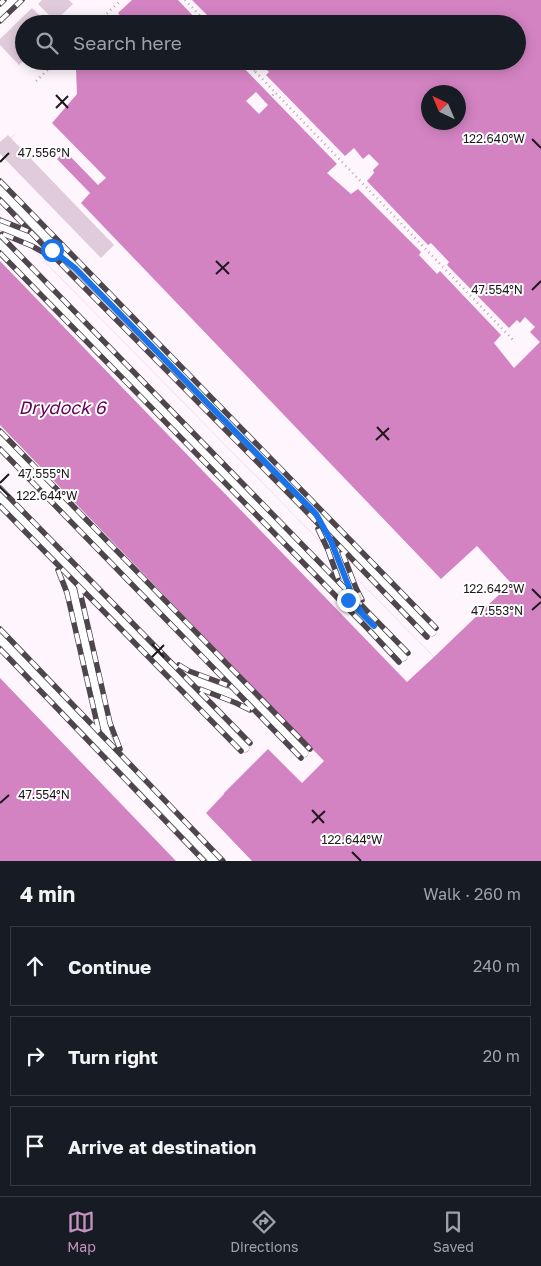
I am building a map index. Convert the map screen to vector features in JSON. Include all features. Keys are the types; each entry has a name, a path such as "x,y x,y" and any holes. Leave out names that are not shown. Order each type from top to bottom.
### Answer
{"lane":[{"path":"0,12 12,0"},
{"path":"0,190 432,632"},
{"path":"0,226 36,241 52,250 75,268"},
{"path":"0,244 403,657"},
{"path":"0,440 304,753"},
{"path":"0,497 245,748"},
{"path":"306,504 319,520 331,541 359,608 374,626"},
{"path":"42,540 56,557 71,583 107,737 117,757 136,780"},
{"path":"0,639 214,861"},
{"path":"152,652 165,664 185,676 249,702 259,708 277,725"}],"path":[{"path":"106,15 122,0"},
{"path":"188,1 200,15"},
{"path":"36,81 48,70"},
{"path":"254,71 514,341"},
{"path":"266,102 275,92"},
{"path":"407,230 410,226"}],"water":[{"name":"Drydock 6","path":"89,0 541,0 541,861 0,861 0,565 223,794 268,749 302,783 324,761 0,425 0,261 407,682 434,657 0,216 0,149 51,98 58,70 526,70 526,15 80,15"}],"pier":[{"path":"86,0 132,0 118,13 120,15 77,15"},
{"path":"178,0 192,0 207,15 192,15"},
{"path":"55,70 76,70 77,94 52,123 106,178 98,185 65,151 57,159 90,193 81,203 441,579 477,546 511,583 434,657 0,216 0,149 15,134 13,132 49,97"},
{"path":"246,70 267,70 269,72 266,75 345,156 354,148 363,159 369,154 379,164 367,181 428,245 431,243 449,262 447,265 509,328 517,320 520,323 525,317 535,327 530,332 540,342 514,368 494,343 501,335 440,271 437,274 419,255 421,252 358,189 351,194 327,173 337,164"},
{"path":"256,92 268,105 259,114 246,101"},
{"path":"0,564 224,794 206,813 252,861 176,861 0,678"}],"building":[{"path":"42,0 69,0 73,4 61,15 49,15 38,4"},
{"path":"32,8 39,15 25,15"},
{"path":"15,24 15,61 0,45 0,39"},
{"path":"8,135 114,245 101,258 0,154 0,142"}],"railway":[{"path":"0,4 4,0"},
{"path":"0,21 22,0"},
{"path":"0,181 436,628"},
{"path":"0,200 427,637"},
{"path":"0,220 28,231"},
{"path":"3,234 48,255"},
{"path":"0,235 408,653"},
{"path":"0,253 399,662"},
{"path":"0,431 310,749"},
{"path":"0,449 301,758"},
{"path":"0,488 250,743"},
{"path":"0,506 241,751"},
{"path":"318,529 338,578"},
{"path":"342,552 362,600"},
{"path":"58,570 67,593 99,732"},
{"path":"79,587 110,723 120,749"},
{"path":"0,629 223,861"},
{"path":"0,649 204,861"},
{"path":"179,665 189,671 227,685"},
{"path":"200,689 250,710"}],"route":[{"path":"52,250 75,268 316,514 331,541 354,600 359,608 364,616 374,626 348,600"}]}
